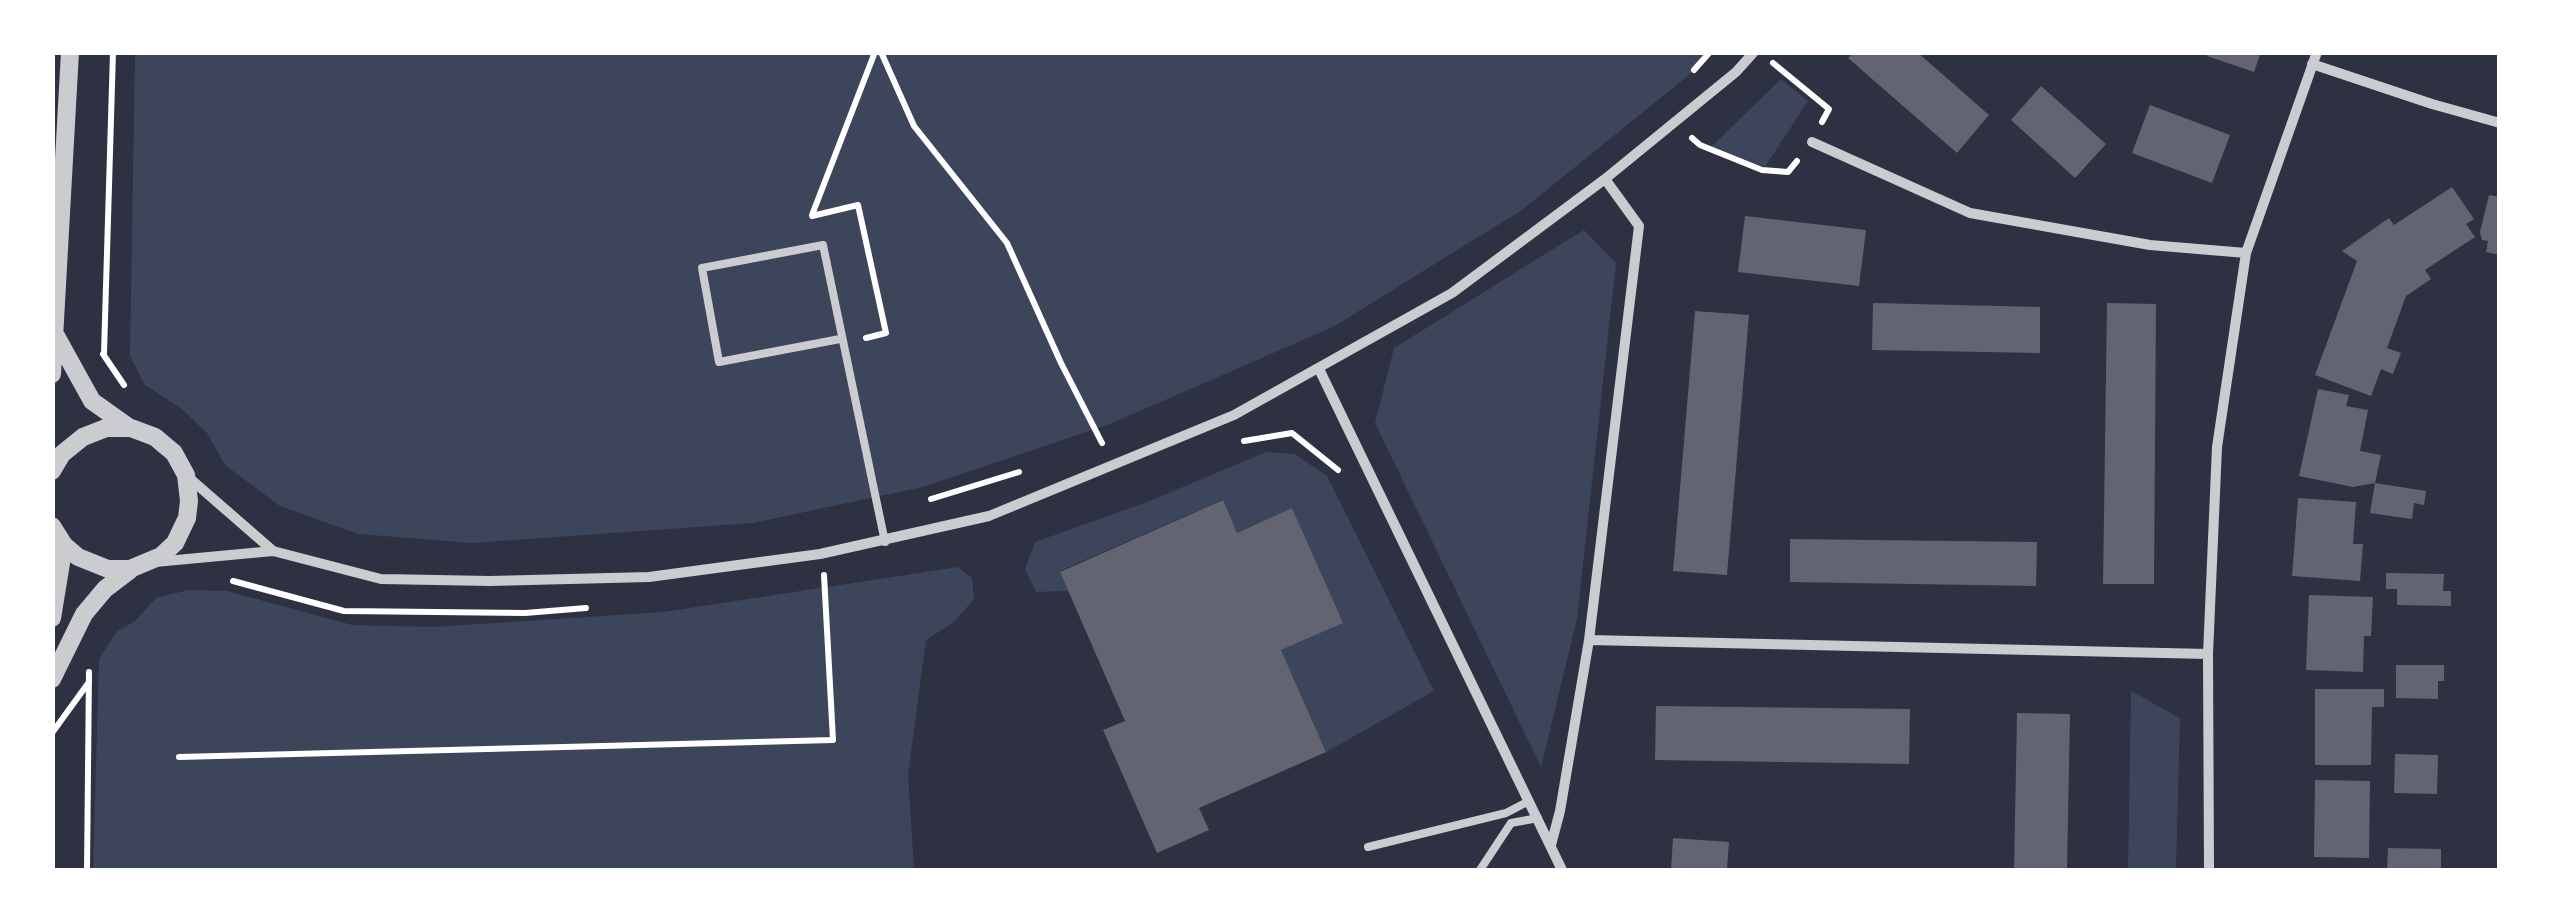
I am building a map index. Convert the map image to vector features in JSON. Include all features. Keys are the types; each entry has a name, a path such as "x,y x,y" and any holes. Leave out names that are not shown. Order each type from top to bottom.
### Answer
{"street":[{"path":"52,374 59,153 70,52"},
{"path":"52,526 64,545 90,564 108,570 272,551 381,579 490,581 650,577 820,554 989,516 1234,415 1452,293 1605,179 1757,52"},
{"path":"2209,870 2208,654 2216,447 2246,253 2315,58 2432,104 2500,123"},
{"path":"1812,142 1970,214 2150,245 2246,253"},
{"path":"1551,845 1589,640 1639,226 1605,179"},
{"path":"55,334 92,401 131,428 165,444 186,475 272,551"},
{"path":"1319,370 1562,870"},
{"path":"52,471 62,454 83,436 106,428 131,428"},
{"path":"149,563 168,550 183,528 190,501 186,475"},
{"path":"52,618 64,545"},
{"path":"52,679 84,614 105,589 130,569"},
{"path":"1589,640 2208,654"}],"lane":[{"path":"840,339 719,362 702,268 823,245 885,542"},
{"path":"1368,846 1474,822 1530,802"},
{"path":"1480,870 1510,823 1538,818"}],"path":[{"path":"104,355 113,52"},
{"path":"812,216 878,52"},
{"path":"878,52 914,126 1007,243 1102,443"},
{"path":"1689,75 1710,52"},
{"path":"1674,122 1700,145 1762,170 1788,172 1812,142 1829,109 1757,52"},
{"path":"1230,446 1247,439 1292,433 1338,470 1346,486"},
{"path":"1086,449 1120,436"},
{"path":"876,512 969,490 1036,466"},
{"path":"179,756 833,740 820,554"},
{"path":"808,582 843,575"},
{"path":"232,581 344,610 525,613 604,606"},
{"path":"52,733 90,681 87,870"}],"shaded area":[{"path":"135,53 1710,53 1689,75 1522,210 1333,327 1110,424 923,487 753,523 472,543 358,534 280,506 225,465 207,433 182,409 145,385 130,356"},
{"path":"1781,79 1808,101 1765,167 1711,147"},
{"path":"1584,230 1616,263 1577,619 1541,767 1375,423 1394,348"},
{"path":"1266,452 1295,454 1327,476 1434,691 1326,752 1281,650 1342,623 1292,508 1237,533 1222,500 1060,571 1068,591 1036,592 1025,569 1035,542 1147,502"},
{"path":"958,567 972,578 974,599 954,622 926,640 908,775 914,870 93,870 99,659 116,632 135,621 156,598 188,590 227,591 352,625 433,627 663,612"},
{"path":"2131,691 2180,718 2176,870 2128,870"}],"building":[{"path":"1854,52 1917,52 1989,115 1957,153 1848,58"},
{"path":"2209,52 2261,52 2254,72 2207,56"},
{"path":"2041,86 2106,144 2075,178 2011,120"},
{"path":"2150,105 2230,135 2212,183 2132,153"},
{"path":"2452,187 2474,219 2466,224 2475,237 2425,270 2431,279 2406,296 2387,348 2401,353 2393,374 2381,369 2371,396 2315,375 2357,261 2342,251 2389,218 2394,225"},
{"path":"2489,195 2500,197 2500,255 2486,252 2488,241 2482,240 2480,232"},
{"path":"1745,216 1866,230 1859,286 1738,272"},
{"path":"1873,303 2040,307 2040,353 1872,350"},
{"path":"2107,303 2156,304 2154,584 2103,584"},
{"path":"1695,311 1749,315 1727,575 1673,571"},
{"path":"2318,389 2349,395 2346,406 2368,410 2360,451 2381,455 2375,483 2353,487 2299,476"},
{"path":"2375,483 2426,491 2424,505 2414,503 2412,519 2370,513"},
{"path":"2298,498 2356,502 2353,544 2363,544 2360,581 2292,576"},
{"path":"1223,500 1237,533 1292,508 1343,623 1281,650 1326,752 1199,808 1209,830 1157,853 1103,730 1125,721 1060,572"},
{"path":"1790,539 2037,542 2036,586 1790,582"},
{"path":"2386,573 2444,574 2443,591 2451,591 2451,606 2397,605 2397,589 2386,589"},
{"path":"2309,595 2373,597 2371,636 2364,636 2363,672 2306,670"},
{"path":"2396,665 2444,665 2444,681 2438,681 2438,699 2396,698"},
{"path":"2315,689 2384,689 2384,707 2372,707 2371,765 2315,765"},
{"path":"1656,706 1910,709 1909,764 1655,760"},
{"path":"2017,713 2070,714 2067,870 2014,870"},
{"path":"2395,754 2438,755 2437,794 2394,793"},
{"path":"2315,780 2370,781 2369,858 2314,857"},
{"path":"1673,838 1729,842 1727,870 1671,870"},
{"path":"2388,848 2441,849 2441,869 2387,870"}]}
